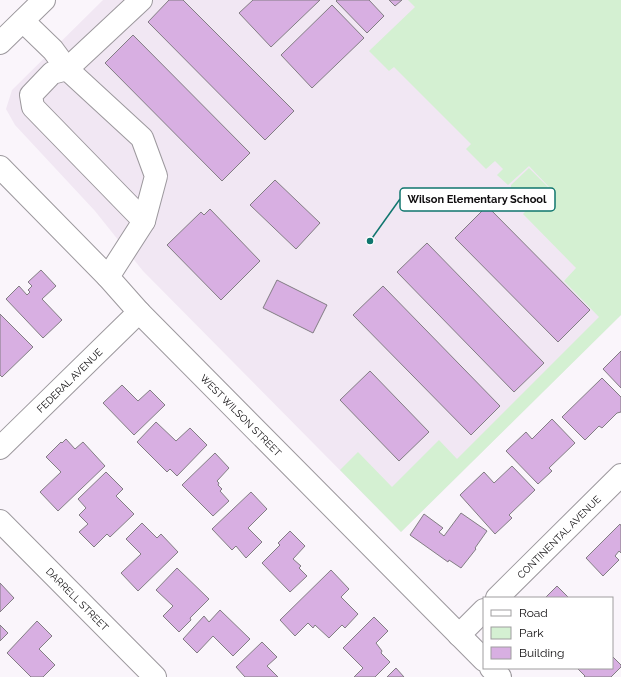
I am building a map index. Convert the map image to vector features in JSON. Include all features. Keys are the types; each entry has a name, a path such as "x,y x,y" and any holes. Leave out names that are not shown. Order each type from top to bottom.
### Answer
{"street":[{"path":"141,0 67,69 52,73 31,95 34,107 144,221"},
{"path":"0,43 34,7 53,50 67,69 142,138 156,176 144,221 108,277"},
{"name":"WEST WILSON STREET","path":"1,170 483,659"},
{"name":"FEDERAL AVENUE","path":"0,448 140,312"},
{"name":"CONTINENTAL AVENUE","path":"497,597 621,475"},
{"name":"DARRELL STREET","path":"0,521 155,677"},
{"path":"459,635 483,611"},
{"path":"493,669 500,677"}],"shaded area":[{"path":"103,0 621,0 621,315 401,532 143,271 95,211 15,125 6,109 12,90"}],"green space":[{"path":"408,0 621,0 621,315 401,532 340,470 358,452 392,487 439,440 457,459 599,317 564,281 576,268 523,214 549,187 529,166 508,185 497,175 503,169 495,161 486,169 466,149 471,144 394,67 389,71 369,51 415,7"},
{"path":"529,168 548,187 525,210 511,196 511,185"}],"building":[{"path":"169,0 183,0 294,111 265,140 148,22"},
{"path":"253,0 320,0 271,47 239,13"},
{"path":"369,0 384,16 367,33 336,1"},
{"path":"389,0 402,0 395,6"},
{"path":"332,5 364,38 312,88 281,55"},
{"path":"133,35 250,153 222,181 105,63"},
{"path":"275,180 320,223 296,249 250,205"},
{"path":"487,206 590,310 558,342 455,238"},
{"path":"210,209 260,261 221,300 167,245 201,212 204,215"},
{"path":"427,243 544,363 514,392 397,272"},
{"path":"41,270 56,286 42,299 62,320 43,338 6,299 19,286 27,295 30,292 28,290 32,286 28,282"},
{"path":"277,280 327,305 313,333 263,308"},
{"path":"383,286 500,406 471,435 353,315"},
{"path":"0,314 33,347 2,377 0,375"},
{"path":"621,351 621,388 603,369"},
{"path":"370,371 429,432 399,461 340,400"},
{"path":"602,378 621,397 621,412 617,413 602,428 599,426 585,440 562,417"},
{"path":"122,385 138,401 150,390 165,405 134,435 103,403"},
{"path":"552,419 575,443 549,468 552,471 538,484 506,451 526,432 532,439"},
{"path":"156,422 176,441 190,428 207,445 177,476 170,469 167,472 137,442"},
{"path":"66,439 75,449 83,442 105,466 58,511 40,492 61,472 46,457"},
{"path":"215,453 229,468 217,481 219,483 218,485 222,489 220,491 229,501 213,516 182,485"},
{"path":"512,466 535,490 509,515 512,518 495,534 460,495 484,472 494,483"},
{"path":"106,472 123,489 116,496 134,514 110,537 107,534 94,547 79,532 88,524 79,515 86,508 78,499"},
{"path":"251,492 267,509 248,528 262,542 246,558 236,546 232,550 212,529"},
{"path":"461,513 487,531 475,548 476,549 461,568 449,560 448,562 410,535 424,514 443,528 439,532 444,536"},
{"path":"142,523 157,538 161,534 178,552 138,591 121,573 141,554 126,539"},
{"path":"620,524 621,553 619,551 615,556 619,560 603,576 586,558"},
{"path":"290,531 305,546 293,559 301,566 299,568 307,576 290,592 262,563 280,545 278,543"},
{"path":"177,568 209,599 190,618 191,620 179,632 163,616 173,606 156,590"},
{"path":"331,570 349,589 341,597 358,614 345,628 342,625 329,638 315,625 313,628 308,623 295,636 280,620"},
{"path":"0,583 14,598 0,612"},
{"path":"557,586 568,597 546,597"},
{"path":"220,610 250,639 233,656 213,636 197,653 183,639 204,616 209,622"},
{"path":"374,617 388,631 376,643 382,651 381,653 390,662 375,677 354,677 363,668 343,648"},
{"path":"37,621 52,636 39,649 55,665 43,677 31,677 7,653"},
{"path":"0,625 8,633 0,641"},
{"path":"262,642 277,657 267,666 278,677 245,677 236,667"},
{"path":"613,657 621,665 621,667 611,677 584,677 585,676 578,669 613,669"},
{"path":"396,668 404,677 387,677"}],"place":[{"name":"Wilson Elementary School","path":"370,241"}]}
